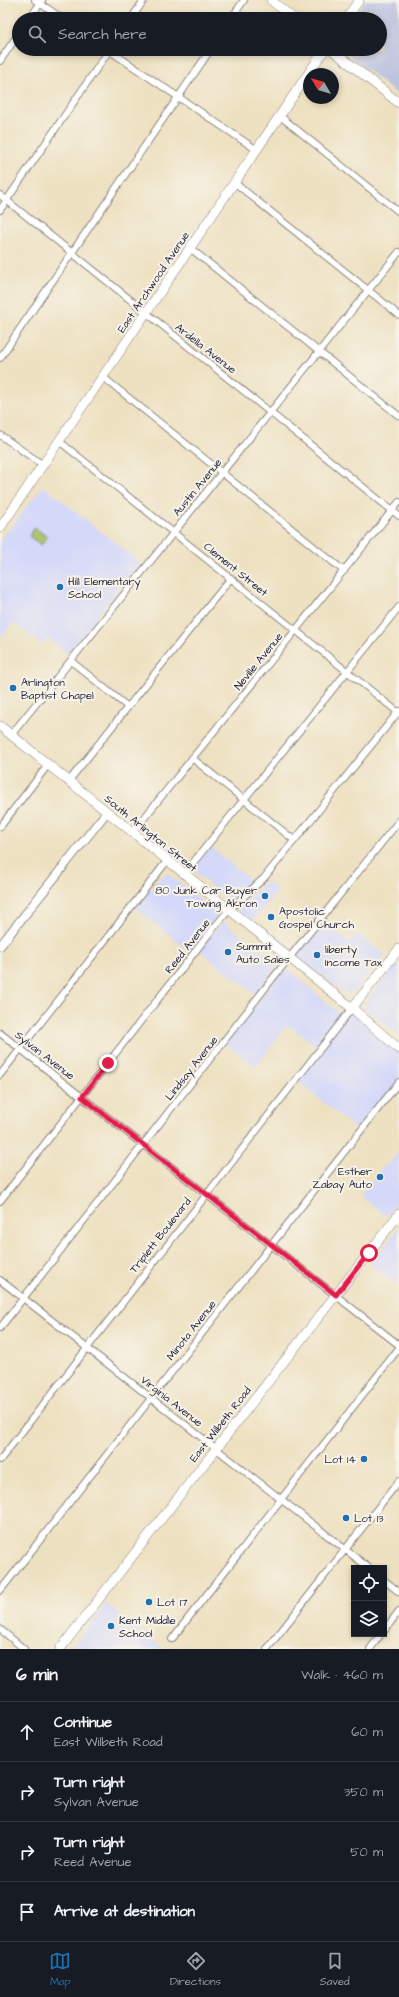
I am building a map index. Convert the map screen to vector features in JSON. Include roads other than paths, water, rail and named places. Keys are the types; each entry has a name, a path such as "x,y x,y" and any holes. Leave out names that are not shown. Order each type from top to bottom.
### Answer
{"main road":[{"path":"271,0 286,12"},
{"path":"351,12 359,0"},
{"name":"East Archwood Avenue","path":"0,528 320,56"},
{"path":"340,56 399,103"},
{"name":"South Arlington Street","path":"0,726 167,862 352,1008 399,1049"},
{"name":"Triplett Boulevard","path":"352,1008 399,949"},
{"name":"East Wilbeth Road","path":"60,1649 399,1214"}],"street":[{"path":"136,12 144,0"},
{"path":"236,12 244,0"},
{"path":"33,12 39,1 53,12"},
{"path":"0,61 12,43"},
{"path":"0,210 105,56"},
{"path":"118,56 257,150"},
{"path":"0,358 206,56"},
{"path":"280,116 399,212"},
{"path":"235,183 399,314"},
{"name":"Ardella Avenue","path":"0,195 399,516"},
{"path":"190,248 399,416"},
{"name":"Austin Avenue","path":"11,735 399,252"},
{"path":"103,377 344,570"},
{"path":"0,435 43,465"},
{"name":"Clement Street","path":"59,441 399,712"},
{"name":"Neville Avenue","path":"132,833 399,502"},
{"path":"68,782 231,578"},
{"path":"184,874 399,607"},
{"path":"71,661 128,707"},
{"name":"Reed Avenue","path":"0,1201 229,910 264,878 399,712"},
{"path":"192,758 294,840"},
{"path":"0,827 48,765"},
{"path":"0,946 106,813"},
{"name":"Lindsay Avenue","path":"0,1328 288,958 399,821"},
{"path":"0,1075 167,862"},
{"name":"Triplett Boulevard","path":"0,1460 352,1008"},
{"name":"Sylvan Avenue","path":"0,1033 399,1344"},
{"name":"Minota Avenue","path":"0,1591 270,1244 399,1082"},
{"name":"Virginia Avenue","path":"0,1280 365,1565"},
{"path":"172,1639 399,1348"},
{"path":"267,1649 399,1481"},
{"path":"387,1582 399,1592"},
{"path":"387,1627 399,1612"},
{"path":"0,1629 24,1649"},
{"path":"370,1649 380,1637"}],"place":[{"name":"Hill Elementary School","path":"60,587"},
{"name":"Arlington Baptist Chapel","path":"13,688"},
{"name":"80 Junk Car Buyer Towing Akron","path":"265,896"},
{"name":"Apostolic Gospel Church","path":"271,917"},
{"name":"Summit Auto Sales","path":"228,952"},
{"name":"liberty Income Tax","path":"317,955"},
{"name":"Esther Zabay Auto","path":"380,1177"},
{"name":"Lot 14","path":"364,1459"},
{"name":"Lot 13","path":"346,1518"},
{"name":"Lot 17","path":"149,1602"},
{"name":"Kent Middle School","path":"111,1626"}]}
